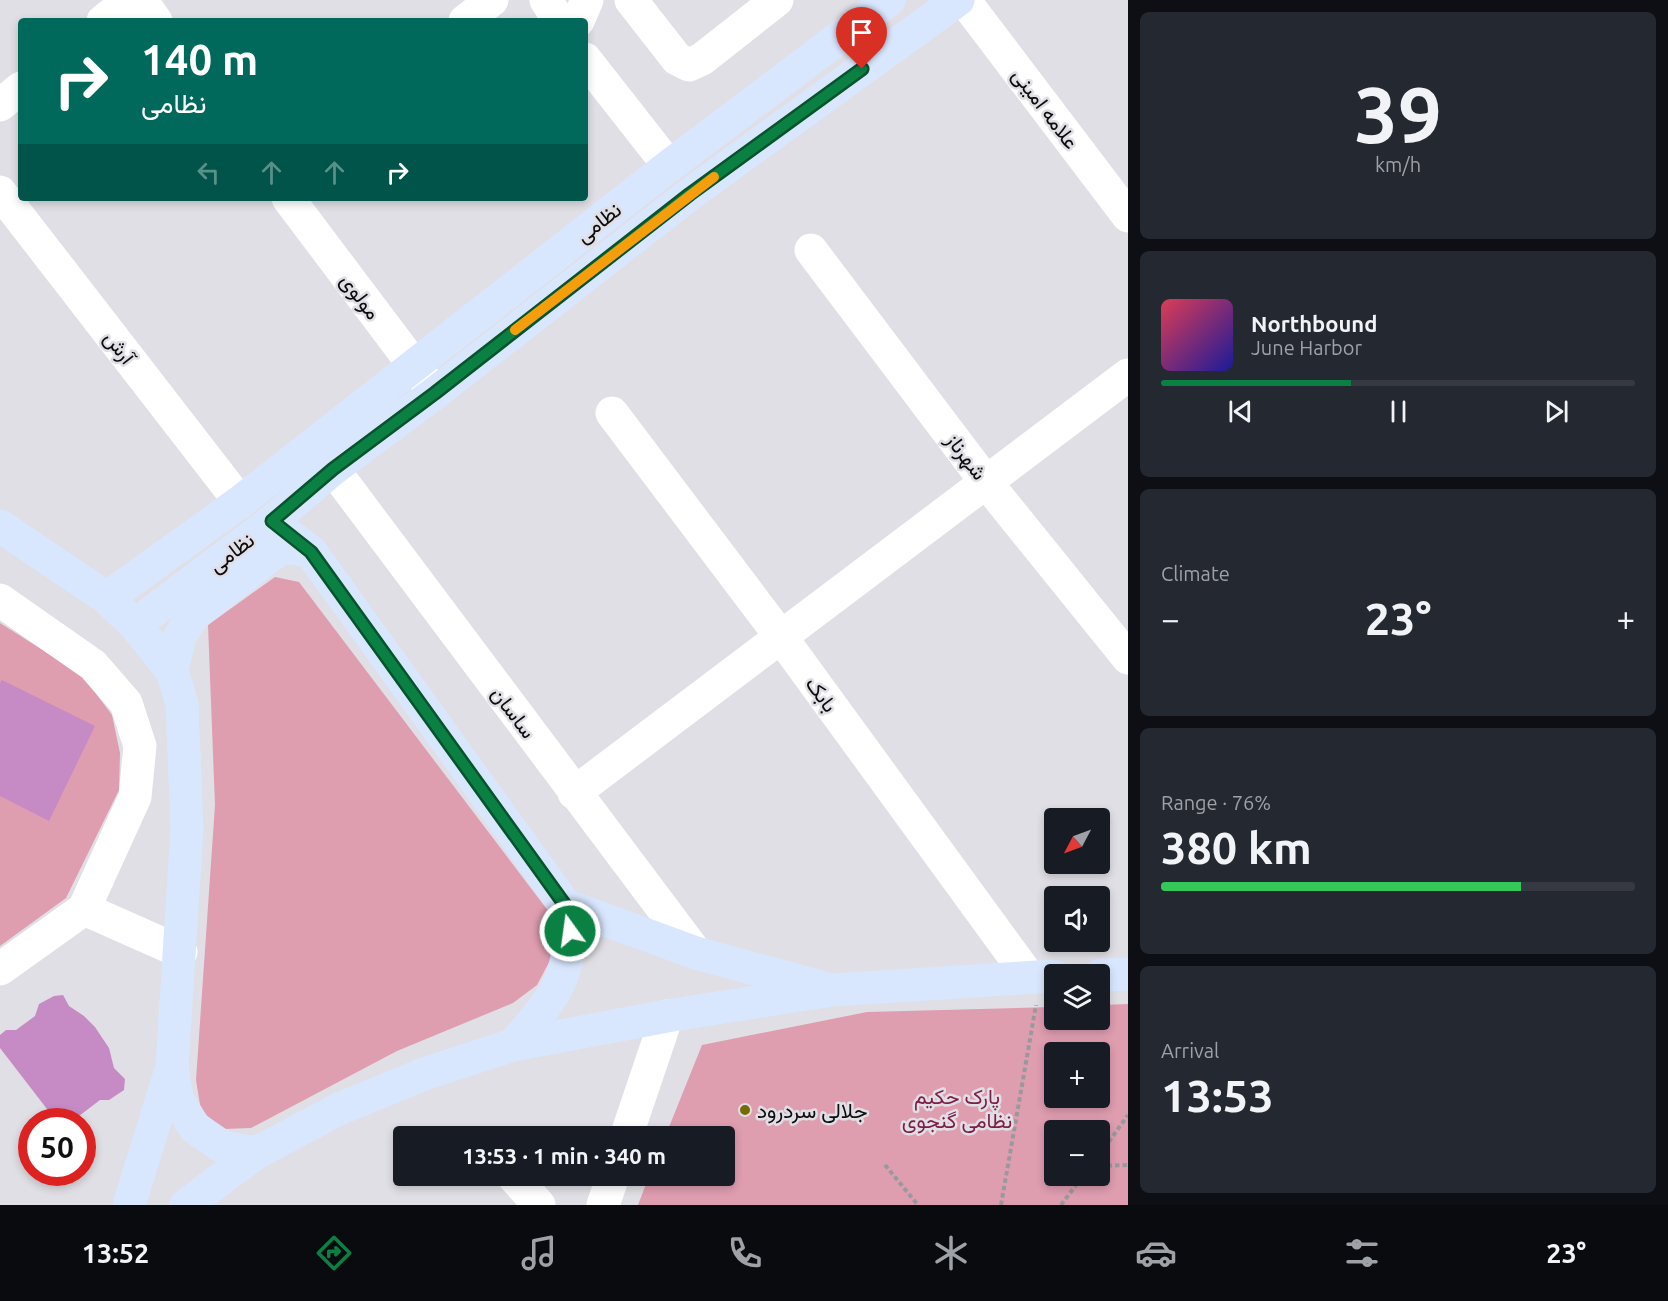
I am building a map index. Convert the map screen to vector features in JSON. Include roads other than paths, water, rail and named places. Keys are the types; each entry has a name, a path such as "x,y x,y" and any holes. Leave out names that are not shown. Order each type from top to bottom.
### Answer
{"main road":[{"name":"نظامی","path":"107,598 240,502 669,166 888,0"},
{"name":"نظامی","path":"135,625 272,521 333,469 435,393 690,194 958,0"},
{"path":"669,166 690,194"},
{"path":"240,502 272,521 311,552 565,905 570,931 565,970 548,1004 513,1045"},
{"path":"0,525 107,598 135,625 172,671 182,704 187,828 181,952 172,1066 129,1205"},
{"path":"172,671 180,636 194,615 278,550 294,548 311,552"},
{"path":"565,905 696,953 831,990"},
{"path":"1110,975 1128,974"},
{"path":"186,1205 256,1153 339,1109 424,1074 513,1045 667,1016 831,990 1041,976"},
{"path":"172,1066 177,1099 195,1128 223,1147 256,1153"}],"street":[{"path":"107,18 129,0"},
{"path":"141,0 154,18"},
{"path":"469,18 492,0"},
{"path":"546,0 557,18"},
{"path":"580,18 587,0"},
{"path":"631,0 677,59 689,65 702,59 777,0"},
{"name":"علامه امینی","path":"964,0 1128,216"},
{"path":"588,63 669,166"},
{"path":"0,105 18,90"},
{"name":"آرش","path":"0,192 240,502"},
{"name":"مولوی","path":"290,201 435,393"},
{"name":"شهرناز","path":"811,250 986,482 1128,658"},
{"path":"574,793 1128,375"},
{"name":"بابک","path":"612,414 1041,976"},
{"name":"ساسان","path":"333,469 696,953"},
{"path":"0,600 93,665 126,703 140,746 135,797 84,909 0,969"},
{"path":"84,909 181,952"},
{"path":"630,1126 667,1016"},
{"path":"522,1186 539,1205"},
{"path":"603,1205 610,1186"}],"place":[{"name":"جلالی سردرود","path":"745,1110"}],"park label":[{"name":"پارک حکیم نظامی گنجوی","path":"957,1108"}]}
